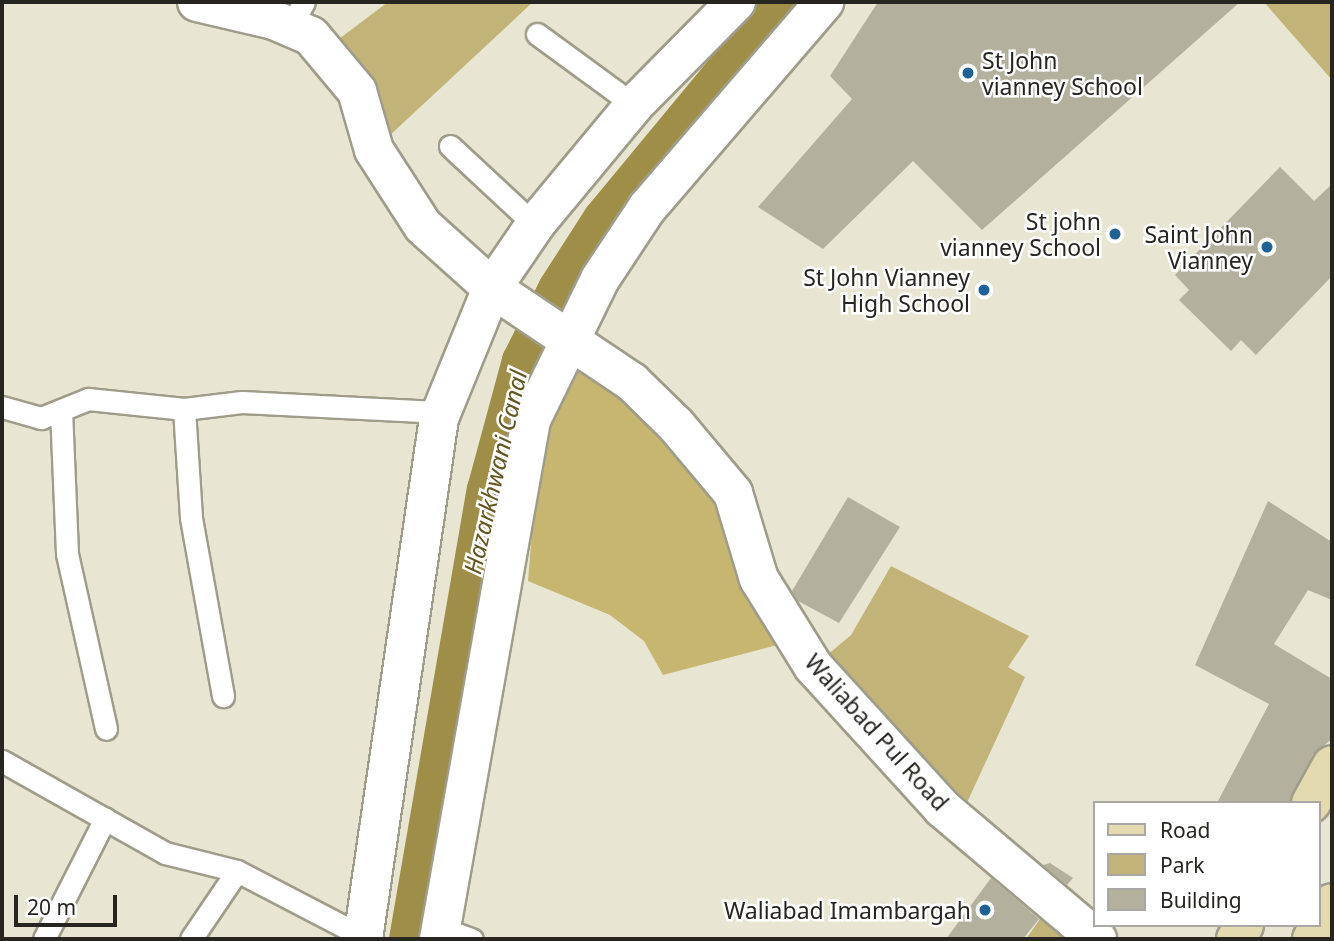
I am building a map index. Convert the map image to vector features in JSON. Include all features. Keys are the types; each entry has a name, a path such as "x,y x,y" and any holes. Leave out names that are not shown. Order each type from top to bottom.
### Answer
{"main road":[{"path":"1312,801 1332,765"},
{"path":"1320,925 1332,903"}],"street":[{"path":"197,2 297,14 311,36 357,91 374,150 423,226 492,288"},
{"path":"364,938 442,412 492,288 535,225 634,105 736,2"},
{"path":"450,935 531,420 567,338 647,208 824,2"},
{"name":"Waliabad Pul Road","path":"492,288 632,382 733,493 759,579 813,666 942,808 1097,939"}],"lane":[{"path":"537,34 634,105"},
{"path":"450,146 535,225"},
{"path":"2,407 41,418 88,398 184,409 242,402 442,412"},
{"path":"184,409 191,518 223,696"},
{"path":"61,410 67,554 106,729"},
{"path":"2,761 165,853 237,871 364,938"},
{"path":"44,939 105,819"},
{"path":"191,939 237,871"}],"green space":[{"path":"388,2 533,2 374,150 323,51"},
{"path":"1264,2 1332,2 1332,80"},
{"path":"891,566 1029,636 1008,667 1025,677 964,809 826,656 851,635"},
{"path":"1042,916 1072,939 1026,939"}],"shaded area":[{"path":"581,363 620,389 721,500 747,585 777,645 663,675 644,641 610,615 528,581 539,448"}],"building":[{"path":"878,2 1240,2 982,230 913,161 823,249 758,207 852,99 830,76"},
{"name":"Saint John Vianney","path":"1280,167 1314,201 1332,184 1332,276 1256,355 1241,340 1231,351 1179,300 1189,290 1175,275"},
{"path":"848,497 900,527 839,623 798,601 792,591"},
{"path":"1268,501 1332,542 1332,600 1308,590 1274,644 1332,679 1332,739 1313,754 1290,801 1218,801 1269,704 1195,665"},
{"path":"1050,863 1073,878 1067,885 1043,865"},
{"path":"991,878 1039,919 1023,939 946,939"}],"waterway":[{"name":"Hazarkhwani Canal","path":"407,939 485,489 520,360 556,288 601,218 780,2"}],"place":[{"name":"St John vianney School","path":"968,73"},
{"name":"St john vianney School","path":"1115,234"},
{"name":"Saint John Vianney","path":"1267,247"},
{"name":"St John Vianney High School","path":"984,290"},
{"name":"Waliabad Imambargah","path":"985,910"}]}
